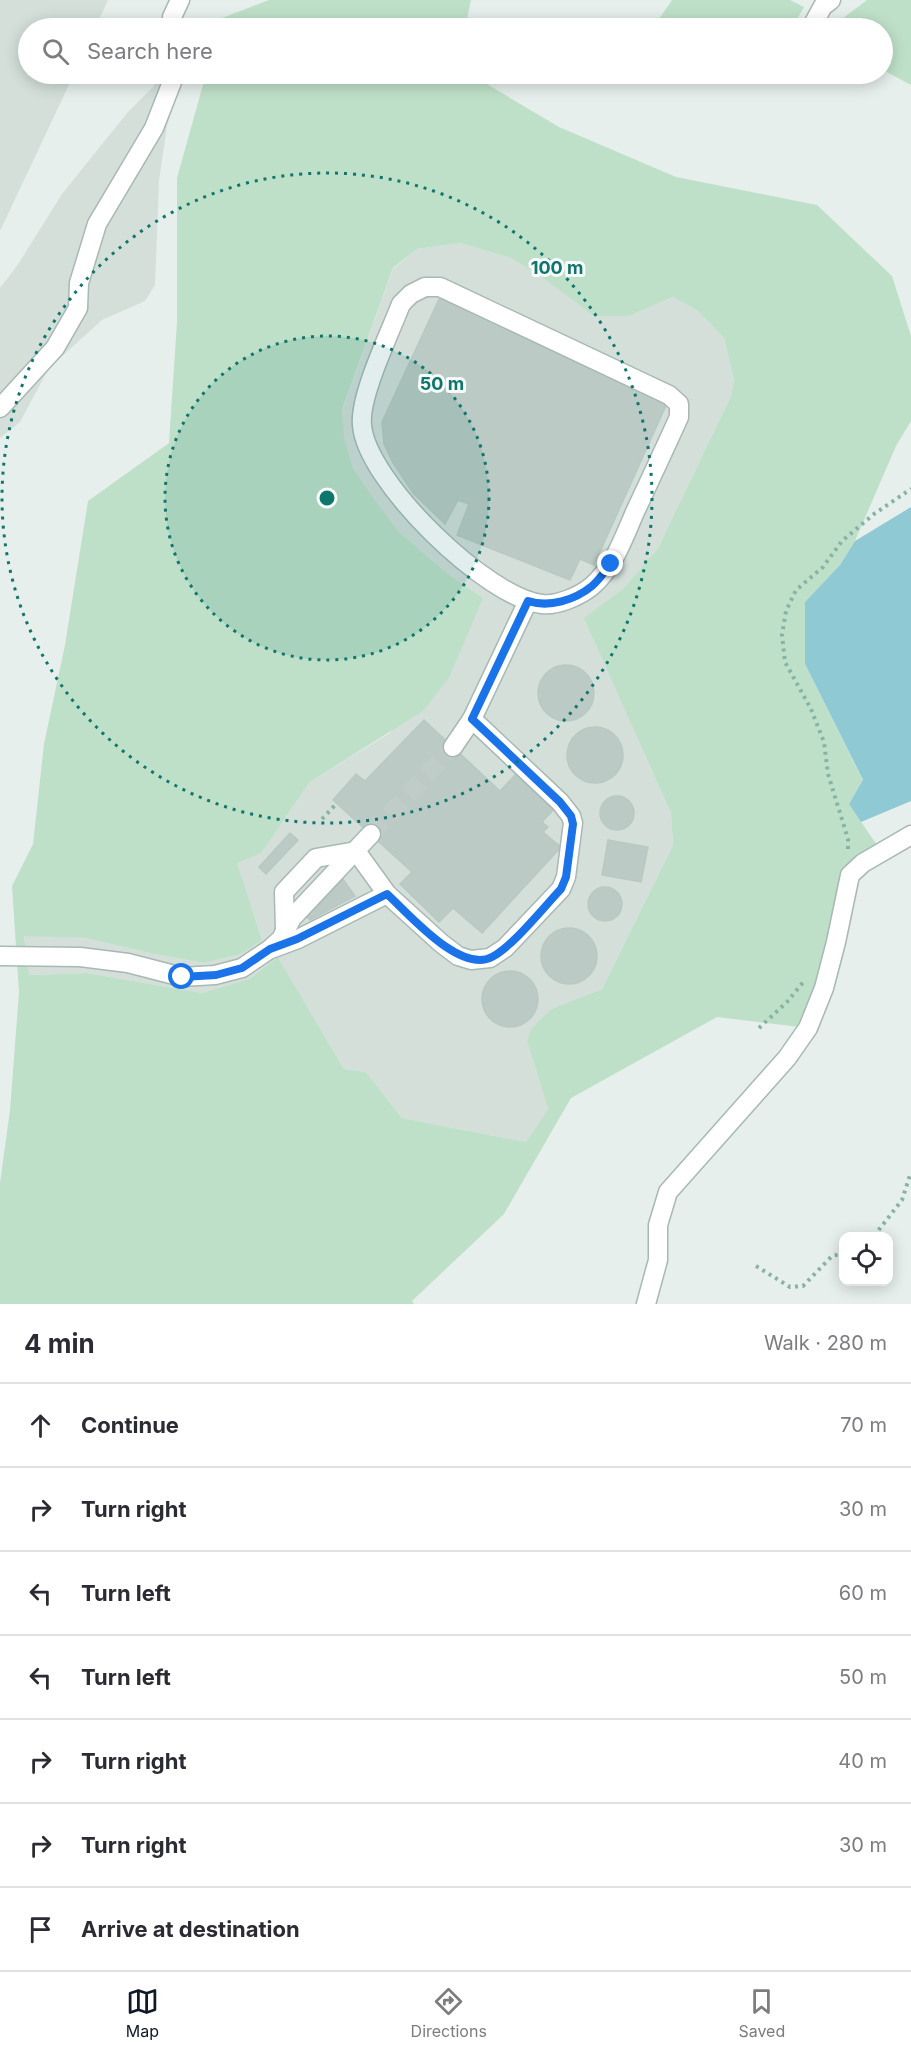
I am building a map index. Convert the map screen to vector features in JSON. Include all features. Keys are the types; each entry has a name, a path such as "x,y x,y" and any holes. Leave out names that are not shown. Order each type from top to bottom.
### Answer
{"lane":[{"path":"172,18 180,0"},
{"path":"816,18 823,6 831,0"},
{"path":"0,408 55,348 78,308 79,283 97,224 154,128 171,84"},
{"path":"425,287 440,287 669,395 679,404 679,417 611,564 592,586 572,598 545,605 528,601 511,594 487,579 434,535 397,496 370,454 362,425 364,399 401,304 411,294 425,287"},
{"path":"453,747 472,719 528,601"},
{"path":"356,851 387,894 441,943 458,956 471,960 490,958 505,948 561,889 566,877 573,824 571,816 560,802 472,719"},
{"path":"0,956 80,957 128,963 182,977 216,975 242,968 281,939 292,918 371,834"},
{"path":"646,1304 658,1260 658,1225 668,1192 787,1058 808,1028 824,988 850,876 863,862 911,835"},
{"path":"270,949 297,939 387,894"}],"path":[{"path":"850,876 848,839 828,774 824,742 811,709 785,662 782,635 786,611 796,590 823,567 842,541 874,514 911,489"},
{"path":"322,819 337,803"},
{"path":"759,1028 786,1002 808,976"},
{"path":"876,1232 902,1200 911,1172"},
{"path":"756,1266 790,1287 803,1286 832,1256 839,1254"}],"shaded area":[{"path":"0,0 108,0 100,18 18,18 18,84 69,84 0,231"},
{"path":"154,84 180,84 167,126 159,181 155,285 145,301 102,320 49,368 20,422 0,438 0,288 17,266 62,194 128,112"},
{"path":"460,243 511,258 542,277 629,316 673,297 698,311 724,338 734,381 731,396 658,548 624,588 585,618 671,813 673,845 602,989 551,1009 527,1041 548,1109 526,1142 402,1118 366,1072 344,1069 278,957 249,979 202,993 87,973 28,975 24,935 85,938 204,963 241,954 262,939 236,863 284,820 310,782 390,733 483,598 448,574 399,532 372,498 353,468 343,437 342,411 393,269 417,249"}],"green space":[{"path":"269,0 471,0 467,18 222,18"},
{"path":"672,0 790,0 804,7 798,18 660,18"},
{"path":"867,0 911,0 911,85 893,75 893,18 843,18"},
{"path":"203,84 487,84 559,127 676,177 817,205 892,276 911,336 911,421 896,446 855,541 840,565 805,602 805,664 863,781 849,804 881,851 850,876 808,1028 717,1017 571,1098 504,1214 412,1301 414,1304 0,1304 0,1183 10,1110 19,992 12,886 33,844 44,744 65,645 88,501 169,443 177,322 177,178","holes":["460,243 511,258 542,277 594,316 629,316 673,297 698,311 724,338 734,381 731,396 658,548 624,588 584,618 671,813 673,845 602,989 551,1009 531,1029 527,1041 548,1109 526,1142 402,1118 366,1072 344,1069 278,957 249,979 202,993 87,973 29,975 24,936 85,938 204,963 241,954 262,940 237,863 261,853 310,782 423,711 449,678 483,598 448,574 399,532 353,468 344,437 342,410 393,268 417,249"]}],"water":[{"path":"911,507 911,801 861,822 849,804 863,780 805,664 805,602 840,565 855,541"}],"building":[{"path":"441,295 668,401 594,565 580,559 570,580 457,535 469,504 458,500 445,524 413,493 393,463 384,444 382,422"},
{"path":"560,665 572,665 582,669 590,677 594,693 590,709 582,717 572,721 560,721 550,717 542,709 538,699 538,687 542,677 550,669"},
{"path":"424,720 500,791 516,774 554,809 542,822 548,827 543,832 561,847 482,933 453,908 439,922 400,884 412,872 333,800 356,774 365,781"},
{"path":"589,727 601,727 611,731 619,739 623,755 619,771 611,779 601,783 589,783 579,779 571,771 567,761 567,749 571,739 579,731"},
{"path":"617,796 629,801 634,813 629,825 617,830 605,825 600,813 605,801"},
{"path":"290,833 298,840 266,874 259,867"},
{"path":"608,840 648,847 641,882 602,875"},
{"path":"342,878 355,896 310,920 306,916"},
{"path":"605,887 617,892 622,904 617,916 605,921 593,916 588,904 593,892"},
{"path":"563,928 575,928 585,932 593,940 597,956 593,972 585,980 575,984 563,984 553,980 545,972 541,962 541,950 545,940 553,932"},
{"path":"504,971 516,971 526,975 534,983 538,999 534,1015 526,1023 516,1027 504,1027 494,1023 486,1015 482,1005 482,993 486,983 494,975"}],"tunnel":[{"path":"371,834 453,747"}],"route":[{"path":"182,977 216,975 242,968 270,949 297,939 387,894 458,956 471,960 490,958 505,948 561,889 566,877 573,824 571,816 560,802 472,719 528,601 545,605 572,598 592,586 611,564"}]}
